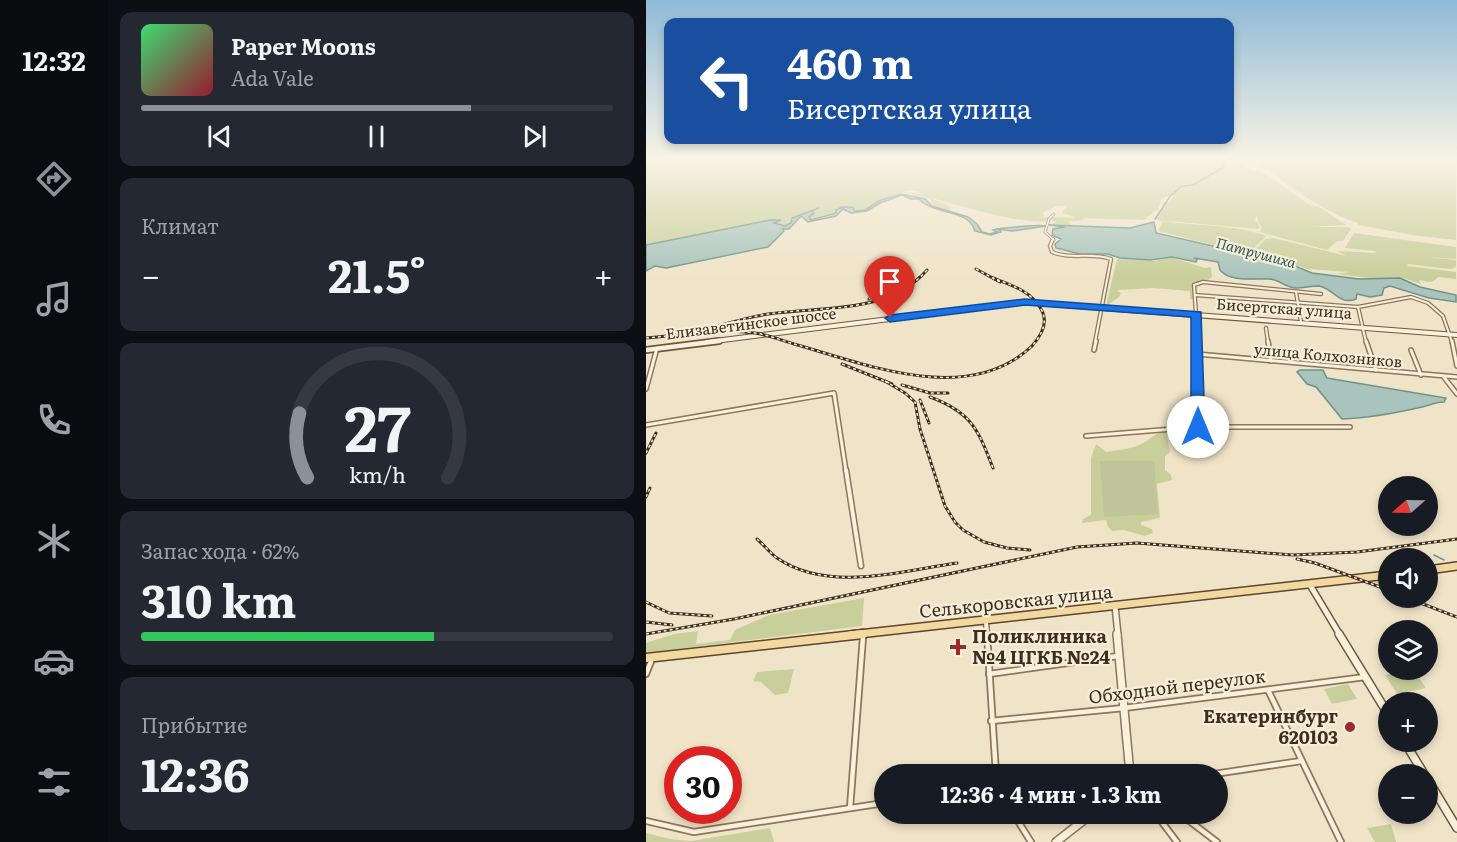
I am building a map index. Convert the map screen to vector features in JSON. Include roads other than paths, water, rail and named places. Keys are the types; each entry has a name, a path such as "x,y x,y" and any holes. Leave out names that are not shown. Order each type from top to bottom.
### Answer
{"main road":[{"name":"Елизаветинское шоссе","path":"646,350 945,311 1025,302 1038,303"},
{"name":"Бисертская улица","path":"1038,303 1456,334"},
{"path":"1438,569 1456,566"},
{"name":"Селькоровская улица","path":"649,658 1378,576"},
{"path":"1310,585 1378,697"},
{"path":"1115,606 1129,764"},
{"path":"1438,797 1456,828"},
{"path":"1056,842 1079,824"}],"street":[{"path":"1054,214 1049,219 1045,232 1053,238 1050,246 1052,252 1058,255 1103,256 1111,259 1094,350"},
{"path":"1198,427 1197,315 1194,285 1203,282 1321,294"},
{"path":"1296,292 1302,320 1300,323"},
{"path":"1195,295 1358,307 1411,297 1437,309 1443,316 1456,357 1456,366"},
{"path":"1358,307 1376,370"},
{"path":"1266,328 1271,361"},
{"path":"646,389 657,348"},
{"path":"1411,350 1421,375"},
{"name":"улица Колхозников","path":"1197,354 1456,378"},
{"path":"1443,376 1456,394"},
{"path":"646,425 834,393 861,567"},
{"path":"1086,436 1198,427 1350,427"},
{"path":"986,620 995,764"},
{"path":"850,808 854,763 853,738 863,633"},
{"path":"989,674 1119,656"},
{"path":"646,674 649,658"},
{"name":"Обходной переулок","path":"991,721 1124,708 1366,677"},
{"path":"1268,690 1341,842"},
{"path":"1228,772 1302,760"},
{"path":"646,821 694,832 874,804"},
{"path":"1020,824 1031,842"},
{"path":"1164,824 1177,842"},
{"path":"1193,824 1217,842"}],"water":[{"path":"893,198 867,211 851,213 843,209 836,216 808,222 801,216 789,229 783,229 784,231 768,247 666,268 655,266 646,271 646,245 770,220 781,220 774,223 785,226 791,223 792,218 819,208 811,211 814,213 809,217 811,220 836,213 836,210 842,207 852,207 855,211 865,210 881,200"},
{"path":"909,198 925,199 932,206 968,217 977,224 982,232 990,234 997,232 993,230 997,229 1003,228 1046,226 1012,231 998,229 1001,232 991,235 975,231 966,219 958,215 934,208 919,199"},
{"path":"1154,222 1156,233 1230,250 1271,256 1312,273 1359,279 1400,278 1420,287 1456,295 1456,302 1429,298 1390,286 1384,288 1382,295 1370,297 1357,294 1356,299 1350,301 1319,286 1295,288 1272,279 1230,277 1220,270 1218,262 1194,258 1196,262 1172,257 1150,260 1120,258 1108,254 1080,254 1056,248 1055,244 1061,239 1052,235 1053,229 1065,227 1049,225 1130,228"},
{"path":"1323,370 1327,378 1446,398 1444,402 1422,407 1342,419 1316,387 1307,384 1297,372"}],"waterway":[{"path":"1155,219 1169,198"},
{"path":"1438,557 1444,560"}],"railway":[{"path":"976,269 1000,282"},
{"path":"714,327 768,314 874,302 893,295 911,284 927,270"},
{"path":"869,299 881,287 872,271"},
{"path":"880,295 900,278"},
{"path":"646,338 714,332 755,333 884,370 948,377 978,374 1006,364 1032,346 1044,324 1041,309 1032,298 1020,289 993,278"},
{"path":"842,364 886,382"},
{"path":"886,382 892,384"},
{"path":"886,382 915,402 920,429 945,506 955,522 963,530 984,542 1007,548 1030,550"},
{"path":"902,385 930,393 948,393"},
{"path":"930,397 964,416 977,432 993,468"},
{"path":"920,400 929,423"},
{"path":"646,453 656,433"},
{"path":"646,497 650,488"},
{"path":"757,539 777,558 797,569 819,575 865,577 957,563"},
{"path":"646,634 734,619 1077,547 1137,543 1293,555 1357,552 1457,539"},
{"path":"1297,559 1315,563 1378,586"},
{"path":"646,602 669,613 712,616"},
{"path":"1434,608 1457,617"},
{"path":"646,622 672,625"}],"place":[{"name":"Поликлиника №4 ЦГКБ №24","path":"958,647"},
{"name":"Екатеринбург 620103","path":"1350,727"}],"water label":[{"name":"Патрушиха","path":"1256,253"}]}
